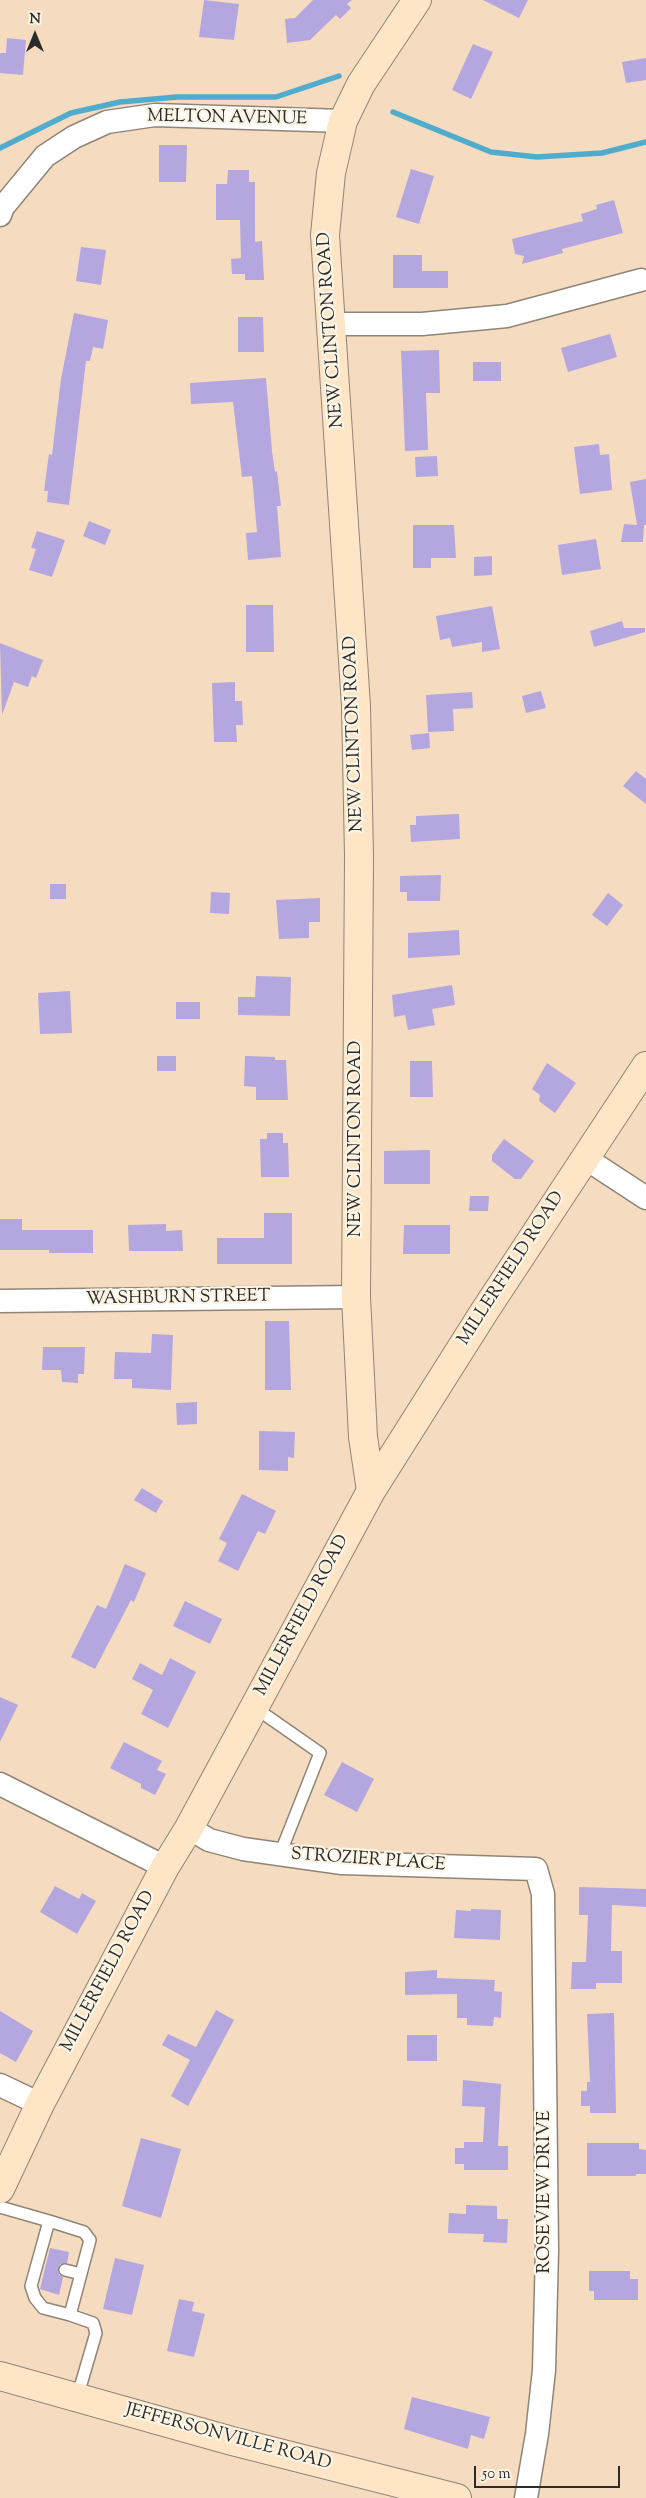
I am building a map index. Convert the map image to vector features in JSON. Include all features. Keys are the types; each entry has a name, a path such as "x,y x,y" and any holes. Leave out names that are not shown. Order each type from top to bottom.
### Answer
{"main road":[{"name":"NEW CLINTON ROAD","path":"370,1491 363,1437 356,1296 359,856 356,706 346,527 330,324 325,235 326,203 343,121 361,84 417,0"},
{"name":"MILLERFIELD ROAD","path":"0,2189 40,2104 165,1867 189,1828 370,1491 646,1066"},
{"name":"JEFFERSONVILLE ROAD","path":"0,2376 242,2443 457,2498"}],"street":[{"name":"MELTON AVENUE","path":"1,209 45,156 74,136 107,122 155,115 343,121"},
{"path":"330,324 422,324 506,316 641,280"},
{"path":"585,1158 646,1198"},
{"name":"WASHBURN STREET","path":"0,1301 356,1296"},
{"path":"0,1784 165,1867"},
{"name":"STROZIER PLACE","path":"189,1828 209,1840 243,1849 342,1863 536,1869 541,1885"},
{"name":"ROSEVIEW DRIVE","path":"526,2498 537,2434 544,2370 546,2231 543,1894 541,1885"},
{"path":"0,2085 40,2104"}],"lane":[{"path":"254,1707 320,1753 280,1854"},
{"path":"0,2207 84,2232 90,2240 70,2315"},
{"path":"49,2221 42,2264 31,2286 35,2298 43,2308 93,2323 96,2333 77,2398"},
{"path":"65,2270 81,2274"}],"building":[{"path":"204,0 239,4 234,40 199,37"},
{"path":"313,0 352,0 347,4 351,8 340,19 336,15 310,40 287,43 285,19 295,18"},
{"path":"483,0 528,0 519,18"},
{"path":"7,38 26,40 23,75 0,73 0,53 6,53"},
{"path":"473,44 493,52 471,99 452,90"},
{"path":"646,58 646,80 626,83 622,62"},
{"path":"159,145 187,145 186,182 159,182"},
{"path":"411,169 434,176 419,224 396,217"},
{"path":"228,170 249,170 249,182 255,182 255,242 262,241 264,280 245,280 245,274 232,274 231,259 241,258 240,220 216,220 216,184 227,184"},
{"path":"614,200 623,233 562,249 563,253 522,264 524,256 515,254 512,239 583,221 581,214 597,209 596,205"},
{"path":"81,247 106,250 101,285 76,281"},
{"path":"393,255 422,255 422,271 448,271 448,288 393,288"},
{"path":"74,313 108,320 103,349 93,347 90,361 86,361 69,505 47,502 48,491 44,491 49,454 52,455 61,379"},
{"path":"238,317 263,317 264,352 238,352"},
{"path":"610,334 617,357 568,372 561,348"},
{"path":"439,350 440,393 426,393 428,450 405,451 401,351"},
{"path":"473,362 501,362 501,381 473,381"},
{"path":"266,378 272,451 275,472 277,471 281,506 277,506 281,557 248,560 246,533 257,532 252,476 242,477 233,402 191,404 190,383"},
{"path":"599,444 600,455 609,454 612,490 580,494 574,447"},
{"path":"437,456 438,476 416,477 415,457"},
{"path":"646,479 646,525 644,525 643,542 621,542 624,524 637,525 630,482"},
{"path":"89,521 111,530 105,545 83,536"},
{"path":"413,525 454,525 456,558 431,558 431,568 413,568"},
{"path":"37,531 65,540 52,577 29,570 36,549 31,548"},
{"path":"596,539 601,569 562,575 558,545"},
{"path":"492,556 492,575 474,576 474,557"},
{"path":"246,605 273,605 274,652 246,652"},
{"path":"492,606 500,649 482,652 482,642 452,647 450,638 440,640 436,616"},
{"path":"622,621 624,628 645,628 645,632 594,647 590,631"},
{"path":"0,643 43,660 36,678 32,676 28,687 14,682 2,715"},
{"path":"235,682 235,701 242,701 243,725 236,725 237,742 214,742 212,683"},
{"path":"541,691 546,708 526,713 522,696"},
{"path":"472,692 473,708 453,709 454,731 428,732 426,695"},
{"path":"429,733 430,748 412,750 410,735"},
{"path":"636,771 646,779 646,804 623,786"},
{"path":"459,814 460,839 411,842 410,825 416,825 416,816"},
{"path":"441,875 440,901 407,901 407,892 400,892 400,876"},
{"path":"50,884 66,884 66,899 50,899"},
{"path":"211,892 230,893 229,914 210,913"},
{"path":"608,893 623,905 607,926 592,915"},
{"path":"320,898 320,922 309,922 309,938 279,939 276,900"},
{"path":"459,930 460,955 408,958 408,933"},
{"path":"256,976 291,977 290,1016 238,1015 238,997 255,997"},
{"path":"452,985 455,1005 432,1009 435,1025 408,1030 405,1015 394,1017 392,995"},
{"path":"70,991 72,1033 40,1034 38,993"},
{"path":"176,1002 200,1002 200,1019 176,1019"},
{"path":"157,1056 176,1056 176,1071 157,1071"},
{"path":"245,1056 275,1057 275,1060 286,1060 288,1100 256,1100 256,1087 244,1086"},
{"path":"410,1061 432,1061 433,1097 410,1097"},
{"path":"547,1063 576,1083 555,1113 539,1101 540,1095 532,1089"},
{"path":"267,1133 283,1133 283,1143 288,1143 289,1177 261,1177 260,1139 267,1139"},
{"path":"504,1139 534,1161 521,1179 515,1179 492,1161 492,1155"},
{"path":"430,1150 430,1184 384,1184 384,1151"},
{"path":"470,1196 489,1196 488,1211 469,1211"},
{"path":"264,1213 292,1213 292,1264 217,1264 217,1238 264,1238"},
{"path":"0,1219 22,1219 22,1230 93,1230 93,1253 49,1253 49,1250 0,1250"},
{"path":"166,1224 166,1231 182,1230 183,1251 129,1251 128,1225"},
{"path":"404,1225 450,1225 450,1254 403,1254"},
{"path":"265,1321 289,1321 291,1390 265,1390"},
{"path":"152,1334 173,1335 171,1390 132,1388 132,1379 114,1379 115,1352 151,1353"},
{"path":"43,1347 85,1347 84,1374 78,1374 78,1383 62,1382 61,1370 42,1370"},
{"path":"197,1402 197,1424 177,1425 176,1403"},
{"path":"259,1431 295,1432 294,1458 288,1457 288,1471 259,1470"},
{"path":"142,1488 163,1501 156,1513 134,1500"},
{"path":"242,1494 276,1511 265,1534 258,1531 238,1571 218,1561 227,1543 219,1539"},
{"path":"125,1564 146,1573 134,1602 131,1600 95,1669 71,1657 97,1605 106,1609"},
{"path":"185,1601 222,1619 210,1644 173,1626"},
{"path":"170,1658 196,1672 168,1728 141,1714 153,1690 132,1679 140,1663 162,1675"},
{"path":"0,1697 18,1705 0,1742"},
{"path":"124,1742 162,1761 157,1770 166,1774 155,1795 141,1788 141,1784 110,1768"},
{"path":"342,1762 374,1779 357,1812 324,1795"},
{"path":"55,1886 79,1899 82,1893 96,1901 77,1934 40,1912"},
{"path":"579,1887 646,1889 646,1907 612,1905 611,1951 622,1951 622,1983 596,1983 596,1989 571,1989 572,1962 586,1962 588,1915 579,1915"},
{"path":"471,1909 501,1910 500,1940 454,1938 456,1910 471,1911"},
{"path":"437,1970 437,1978 495,1980 494,1991 502,1992 501,2018 494,2017 493,2026 467,2025 467,2018 457,2018 457,1994 405,1995 405,1972"},
{"path":"216,2010 234,2020 188,2106 171,2096 190,2060 162,2045 168,2034 196,2047"},
{"path":"0,2011 33,2031 16,2062 0,2053"},
{"path":"614,2013 616,2113 590,2113 590,2106 581,2106 581,2091 587,2091 587,2082 590,2082 587,2014"},
{"path":"407,2035 437,2035 437,2061 407,2061"},
{"path":"463,2080 501,2084 498,2146 508,2146 508,2170 464,2170 464,2164 455,2164 455,2148 464,2148 464,2142 483,2142 485,2107 462,2106"},
{"path":"141,2138 181,2149 161,2218 122,2206"},
{"path":"587,2143 639,2143 639,2149 646,2150 646,2174 636,2174 636,2176 587,2176"},
{"path":"466,2205 497,2206 497,2219 508,2219 507,2243 483,2242 484,2234 448,2233 449,2213 466,2214"},
{"path":"50,2248 69,2252 67,2263 60,2264 58,2269 59,2275 63,2277 59,2295 40,2289"},
{"path":"115,2258 144,2265 132,2315 103,2309"},
{"path":"589,2271 630,2271 630,2279 638,2279 638,2300 594,2300 594,2291 589,2291"},
{"path":"179,2299 194,2302 192,2311 205,2314 194,2357 167,2351"},
{"path":"412,2397 490,2417 484,2439 471,2435 468,2449 404,2429"}],"waterway":[{"path":"0,148 71,113 120,102 177,97 276,97 339,76"},
{"path":"393,112 491,152 537,157 602,153 646,142"}]}
